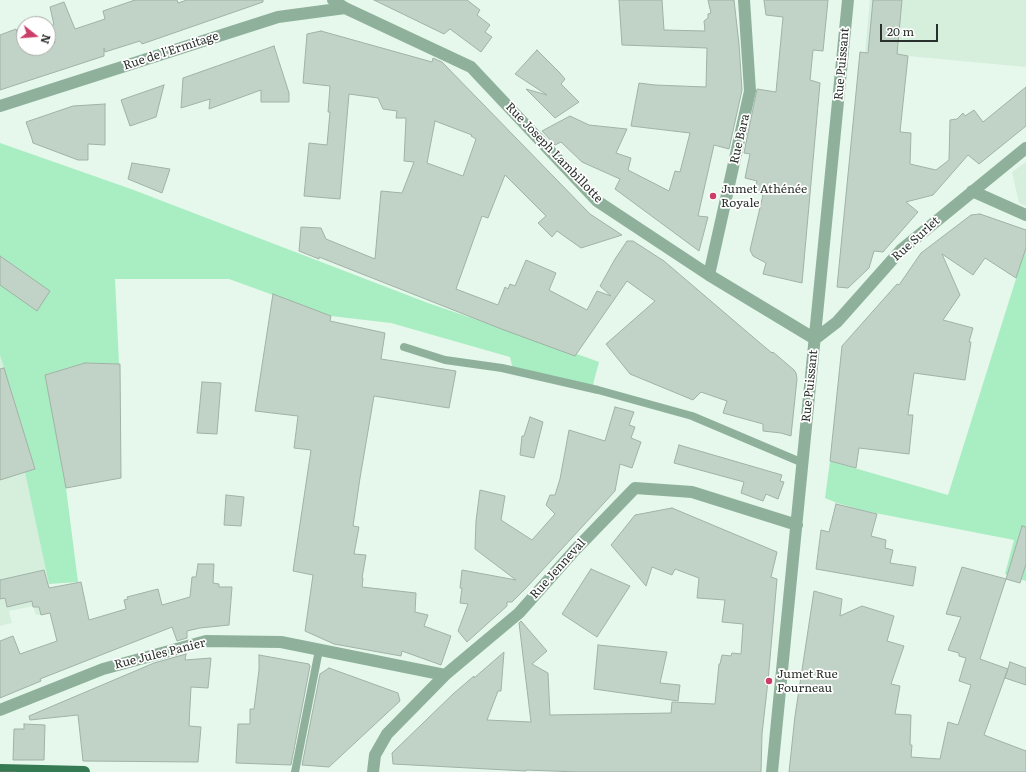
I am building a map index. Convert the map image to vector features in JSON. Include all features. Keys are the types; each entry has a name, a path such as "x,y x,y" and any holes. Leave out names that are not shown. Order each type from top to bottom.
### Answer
{"main road":[{"path":"0,770 84,772"}],"street":[{"name":"Rue Joseph Lambillotte","path":"333,0 345,8 471,67 597,201 709,275 815,339"},
{"name":"Rue Bara","path":"709,275 750,91 744,0"},
{"name":"Rue Puissant","path":"772,772 848,0"},
{"name":"Rue de l'Ermitage","path":"0,106 278,17 345,8"},
{"name":"Rue Surlet","path":"815,339 837,322 901,250 1026,148"},
{"path":"972,191 1026,215"},
{"name":"Rue Jenneval","path":"373,772 375,755 387,734 445,676 519,613 575,550 635,488 692,492 797,525"},
{"name":"Rue Jules Panier","path":"0,710 104,669 206,641 281,642 445,676"}],"lane":[{"path":"404,347 445,360 502,368 592,388 688,415 803,463"},
{"path":"295,772 319,650"}],"shaded area":[{"path":"870,0 1026,0 1026,67 865,52"},
{"path":"1026,162 1026,206 1019,203 1012,172"},
{"path":"0,354 36,467 49,584 57,613 36,615 33,606 9,611 12,623 0,626"}],"green space":[{"path":"0,143 131,189 428,303 599,362 592,388 513,370 510,357 391,323 331,316 229,279 115,279 119,364 85,363 45,375 66,488 78,582 49,584 25,472 35,468 0,355"},
{"path":"1026,247 1026,581 1005,574 1014,540 865,511 825,498 830,461 948,495"}],"building":[{"path":"135,0 177,0 178,3 187,0 263,0 263,2 142,44 140,41 105,52 104,48 104,56 0,90 0,35 16,29 16,56 56,56 56,16 52,16 50,7 64,2 75,29 105,19 103,11"},
{"path":"374,0 467,0 480,10 477,15 490,25 485,32 492,37 481,52 450,29 444,34"},
{"path":"619,0 662,0 664,30 705,31 704,21 708,18 708,14 711,13 708,0 734,0 742,90 729,149 714,145 698,216 708,217 699,251 615,189 620,179 582,162 561,142 555,145 542,131 570,116 589,125 627,129 616,153 631,158 628,170 669,191 675,171 680,172 690,133 631,126 639,83 706,87 707,48 622,45"},
{"path":"764,0 828,0 823,51 813,50 810,80 820,83 802,283 763,274 766,263 753,256 750,250 763,195 753,192 757,181 745,178 750,154 744,153 757,89 776,92 783,17 766,15"},
{"path":"873,0 902,0 897,54 908,56 900,132 911,133 910,164 936,170 949,160 950,120 957,119 963,113 965,116 974,110 983,122 1026,87 1026,126 979,164 968,155 933,195 906,202 918,212 883,252 874,251 869,268 848,288 837,287 860,52 868,53"},
{"path":"321,31 432,62 433,58 442,62 590,214 622,235 581,248 557,231 552,237 538,223 546,216 505,175 488,218 482,216 456,289 498,305 505,287 508,289 510,284 515,286 526,260 556,273 549,290 587,310 597,291 611,296 600,286 627,241 633,241 664,261 794,370 797,379 791,436 763,431 763,424 723,413 727,401 701,392 693,400 630,374 606,344 655,301 627,281 575,356 504,330 319,257 319,259 299,251 301,227 321,228 326,239 375,259 381,191 402,193 414,162 404,161 406,118 396,118 397,111 383,109 378,98 349,94 340,199 304,196 309,143 327,145 330,112 328,112 330,86 303,83 307,34","holes":["435,121 472,135 471,136 476,139 463,176 427,163"]},
{"path":"274,46 289,93 289,102 261,102 261,90 209,109 210,99 181,108 183,78"},
{"path":"537,50 565,79 561,84 579,102 555,118 526,89 547,95 515,74"},
{"path":"164,85 156,117 130,126 121,100"},
{"path":"105,104 105,145 88,144 88,160 78,160 33,143 26,122 73,106"},
{"path":"132,163 170,169 162,193 128,179"},
{"path":"980,214 1026,230 1026,248 1016,278 985,258 973,275 942,254 960,295 943,320 973,328 969,342 971,342 965,380 914,373 908,415 913,415 909,454 859,448 856,468 830,461 842,346 897,284 899,285 921,253 971,215"},
{"path":"0,256 50,291 37,311 0,285"},
{"path":"273,294 331,316 330,321 385,333 381,359 456,371 449,408 374,396 353,526 359,527 354,554 366,555 362,587 416,593 415,612 428,615 424,626 451,636 441,665 402,651 401,656 334,644 305,631 313,575 293,571 311,450 294,448 298,416 255,411"},
{"path":"85,363 120,364 121,478 66,488 45,375"},
{"path":"4,368 35,469 0,480 0,369"},
{"path":"202,382 221,383 217,434 197,433"},
{"path":"615,407 634,412 629,425 635,427 631,438 641,442 632,468 620,464 615,491 526,588 512,602 507,602 507,606 467,642 458,631 468,604 460,603 462,570 516,580 475,549 476,521 480,490 505,496 501,520 532,540 555,514 546,505 550,495 555,495 560,479 569,430 605,441"},
{"path":"530,417 543,422 534,458 520,455 522,436 524,436"},
{"path":"679,445 782,475 780,481 784,482 778,499 766,494 763,501 741,493 744,482 674,463"},
{"path":"226,495 244,497 241,526 224,525"},
{"path":"836,504 877,514 871,536 886,540 885,548 893,550 890,563 916,567 913,586 816,569 821,530 829,532"},
{"path":"672,508 777,552 771,577 777,579 762,734 761,772 526,771 393,764 392,753 453,694 504,652 501,691 498,691 487,720 531,722 519,623 521,621 547,651 532,664 548,673 550,715 671,713 672,702 715,704 719,664 722,655 731,656 732,653 741,654 743,624 722,622 725,600 697,598 699,578 675,569 672,575 652,567 646,586 611,545 635,515"},
{"path":"1022,526 1026,527 1026,564 1020,583 1006,579"},
{"path":"198,564 214,564 213,583 219,584 219,587 232,587 229,625 187,631 187,638 177,641 172,627 40,679 41,681 0,698 0,641 13,636 20,654 57,641 50,613 41,615 39,607 33,607 32,601 7,607 5,598 0,599 0,580 44,570 49,588 81,582 89,620 126,609 124,600 128,599 127,597 158,589 162,605 190,597 192,577 196,577"},
{"path":"962,567 1006,579 980,659 1008,669 984,735 1026,751 1026,772 789,772 795,716 814,591 842,599 840,616 862,606 894,616 887,641 904,646 891,684 900,686 895,714 911,715 911,757 940,759 948,722 958,725 971,685 959,681 966,658 959,656 959,653 948,650 961,617 946,614"},
{"path":"591,569 630,586 597,637 562,614"},
{"path":"598,645 667,652 660,683 680,685 678,701 594,689"},
{"path":"186,654 185,660 211,658 208,688 191,687 189,726 201,727 198,762 83,761 78,715 30,720 29,716 154,663"},
{"path":"259,655 309,664 310,666 291,765 236,763 238,724 250,724 250,709 254,709 259,670"},
{"path":"1010,662 1026,668 1026,685 1005,678"},
{"path":"329,668 398,693 400,701 329,767 302,765 320,674"},
{"path":"24,724 45,725 44,760 13,760 14,729 24,729"}],"tram line":[{"path":"0,772 16,772"}],"place":[{"name":"Jumet Athénée Royale","path":"713,196"},
{"name":"Jumet Rue Fourneau","path":"769,681"}]}
